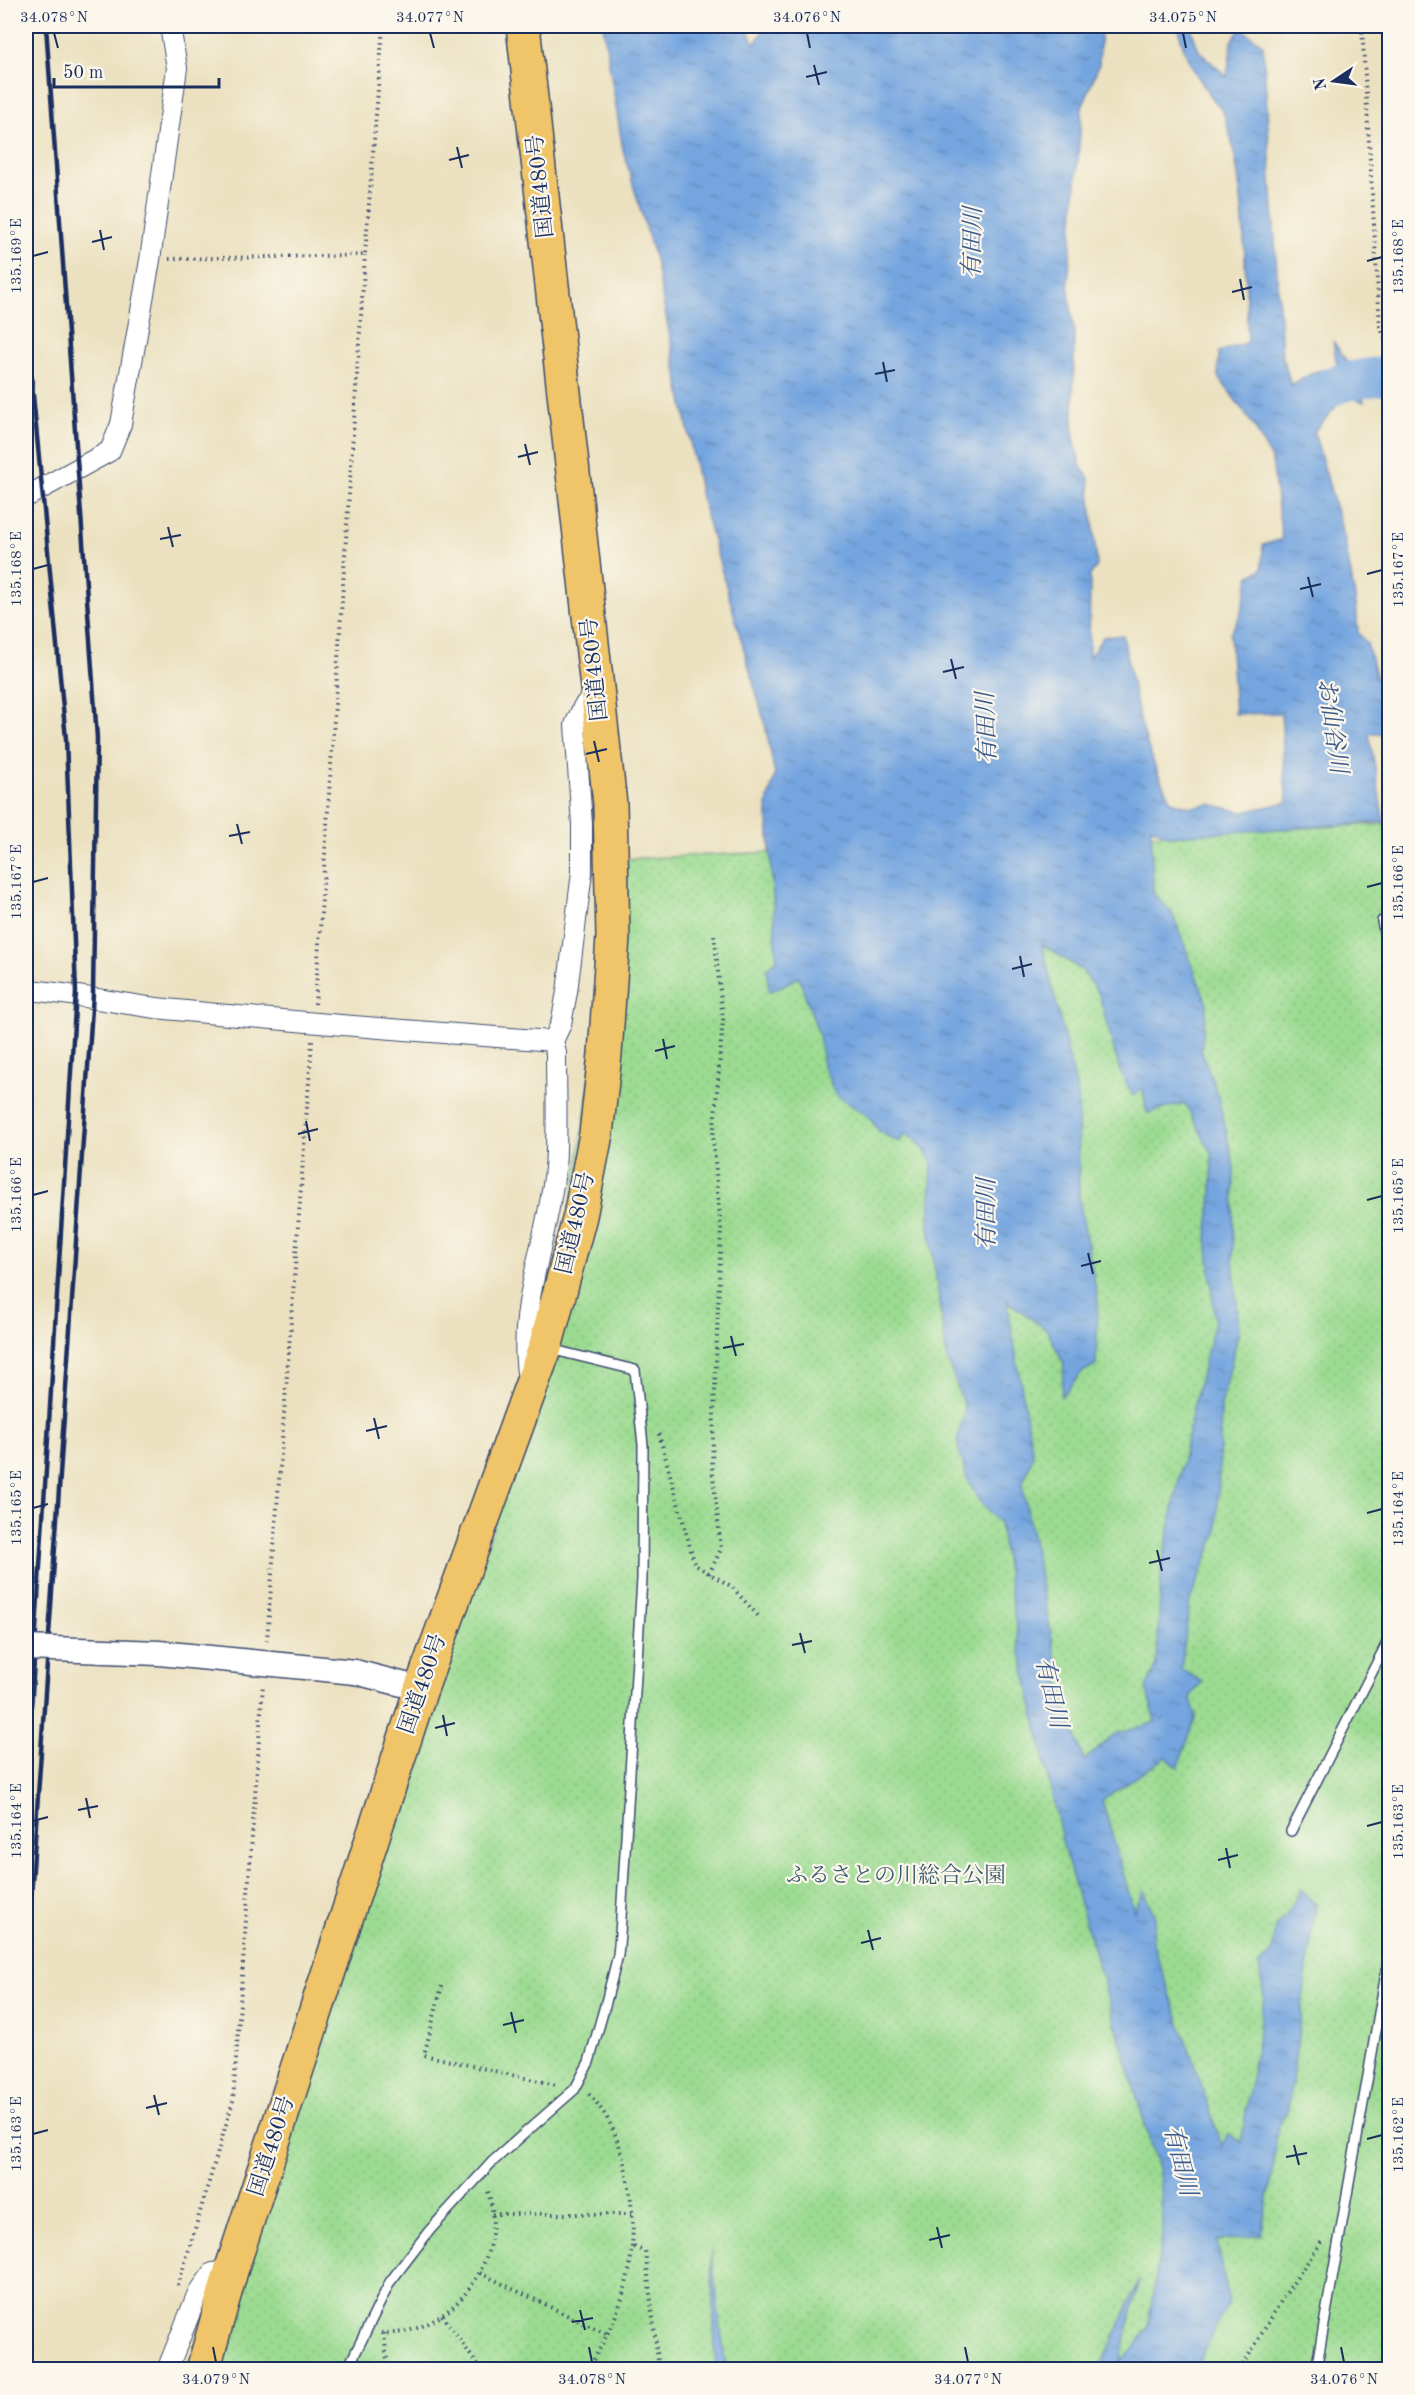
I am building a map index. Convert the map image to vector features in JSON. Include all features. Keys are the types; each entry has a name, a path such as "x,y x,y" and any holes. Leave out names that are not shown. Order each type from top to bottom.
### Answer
{"highway":[{"name":"国道480号","path":"203,2370 231,2271 421,1689 545,1348 580,1216 596,1134 610,995 613,937 610,804 518,32"}],"street":[{"path":"26,497 110,450 121,424 150,260 177,68 170,26"},
{"path":"530,1389 524,1347 555,1168 556,1053 553,1041 561,1024 567,992 582,872 582,824 575,725 583,707 597,690"},
{"path":"26,990 51,992 121,1005 313,1024 553,1041"},
{"path":"26,1648 159,1653 355,1671 421,1689"},
{"path":"167,2370 197,2295 213,2273 231,2271"}],"lane":[{"path":"1382,921 1389,964"},
{"path":"347,2370 390,2282 410,2255 478,2176 513,2142 575,2089 589,2062 618,1955 642,1579 644,1506 640,1406 635,1370 545,1348"},
{"path":"1291,1832 1389,1637"},
{"path":"1316,2370 1389,1951"}],"path":[{"path":"266,1645 313,1024 365,255 383,26"},
{"path":"1362,26 1380,326 1389,351"},
{"path":"150,260 365,255"},
{"path":"709,1574 721,1549 712,1466 721,1229 713,1138 723,1020 714,933"},
{"path":"640,1406 648,1407 654,1414 695,1565 731,1586 760,1618"},
{"path":"176,2291 233,2101 264,1680"},
{"path":"442,1986 424,2055 588,2093 615,2133 626,2169 633,2214 634,2247 620,2308 608,2335 587,2370"},
{"path":"365,2330 384,2333 414,2327 442,2315 470,2289 487,2255 492,2214 490,2199 478,2176"},
{"path":"492,2214 633,2214"},
{"path":"1240,2370 1282,2298 1324,2237"},
{"path":"634,2247 645,2251 659,2370"},
{"path":"480,2273 608,2335"},
{"path":"442,2315 481,2370"},
{"path":"384,2333 388,2370"}],"green space":[{"name":"ふるさとの川総合公園","path":"1389,824 1389,2369 213,2370 467,1603 546,1375 623,859"}],"water":[{"name":"有田川","path":"603,26 746,26 755,44 766,26 1101,26 1099,64 1082,108 1068,282 1074,332 1073,434 1081,467 1089,478 1097,566 1090,575 1089,658 1103,637 1123,635 1135,699 1153,761 1171,801 1191,807 1210,804 1243,812 1288,802 1281,713 1235,714 1230,634 1240,616 1250,575 1262,569 1263,545 1282,539 1272,461 1254,426 1218,376 1219,352 1248,342 1241,198 1232,142 1224,114 1190,62 1182,44 1179,26 1190,26 1199,51 1227,77 1232,41 1241,28 1263,45 1282,355 1291,385 1314,372 1337,366 1333,341 1348,363 1361,361 1364,402 1345,396 1314,432 1344,537 1356,603 1358,633 1367,643 1376,679 1389,694 1389,733 1369,733 1384,822 1169,836 1151,827 1153,893 1172,913 1207,1004 1201,1050 1218,1096 1234,1167 1233,1259 1239,1330 1221,1406 1217,1533 1190,1600 1181,1669 1202,1682 1190,1696 1196,1716 1178,1768 1166,1757 1102,1800 1134,1911 1144,1890 1155,1917 1152,1941 1222,2146 1228,2133 1241,2143 1264,1998 1259,1965 1272,1952 1275,1926 1287,1915 1300,1890 1316,1904 1288,2109 1277,2130 1273,2172 1261,2235 1217,2241 1229,2301 1195,2369 1100,2369 1140,2279 1120,2361 1132,2351 1148,2327 1163,2229 1159,2172 1064,1849 1019,1644 999,1522 982,1504 967,1478 957,1442 965,1409 947,1358 929,1225 932,1164 922,1146 906,1133 899,1142 880,1132 869,1117 835,1094 823,1065 819,1035 799,977 769,992 767,968 777,959 767,803 775,775 765,724 701,497 655,259 623,150","holes":["1042,944 1082,970 1099,994 1120,1071 1133,1096 1143,1089 1147,1113 1185,1103 1212,1154 1212,1196 1207,1237 1215,1321 1193,1408 1161,1572 1157,1665 1146,1688 1156,1722 1116,1734 1084,1760 1065,1706 1022,1485 1033,1456 1007,1301 1047,1330 1064,1364 1061,1397 1082,1372 1096,1365 1098,1301 1079,1199 1078,1095"]},
{"path":"711,2251 726,2369 716,2369"}],"waterway":[{"name":"お仙谷川","path":"1313,397 1340,384 1390,375"}],"railway":[{"path":"26,1970 93,994 97,738 46,26"},
{"path":"26,322 66,739 76,992 26,1789"}]}
